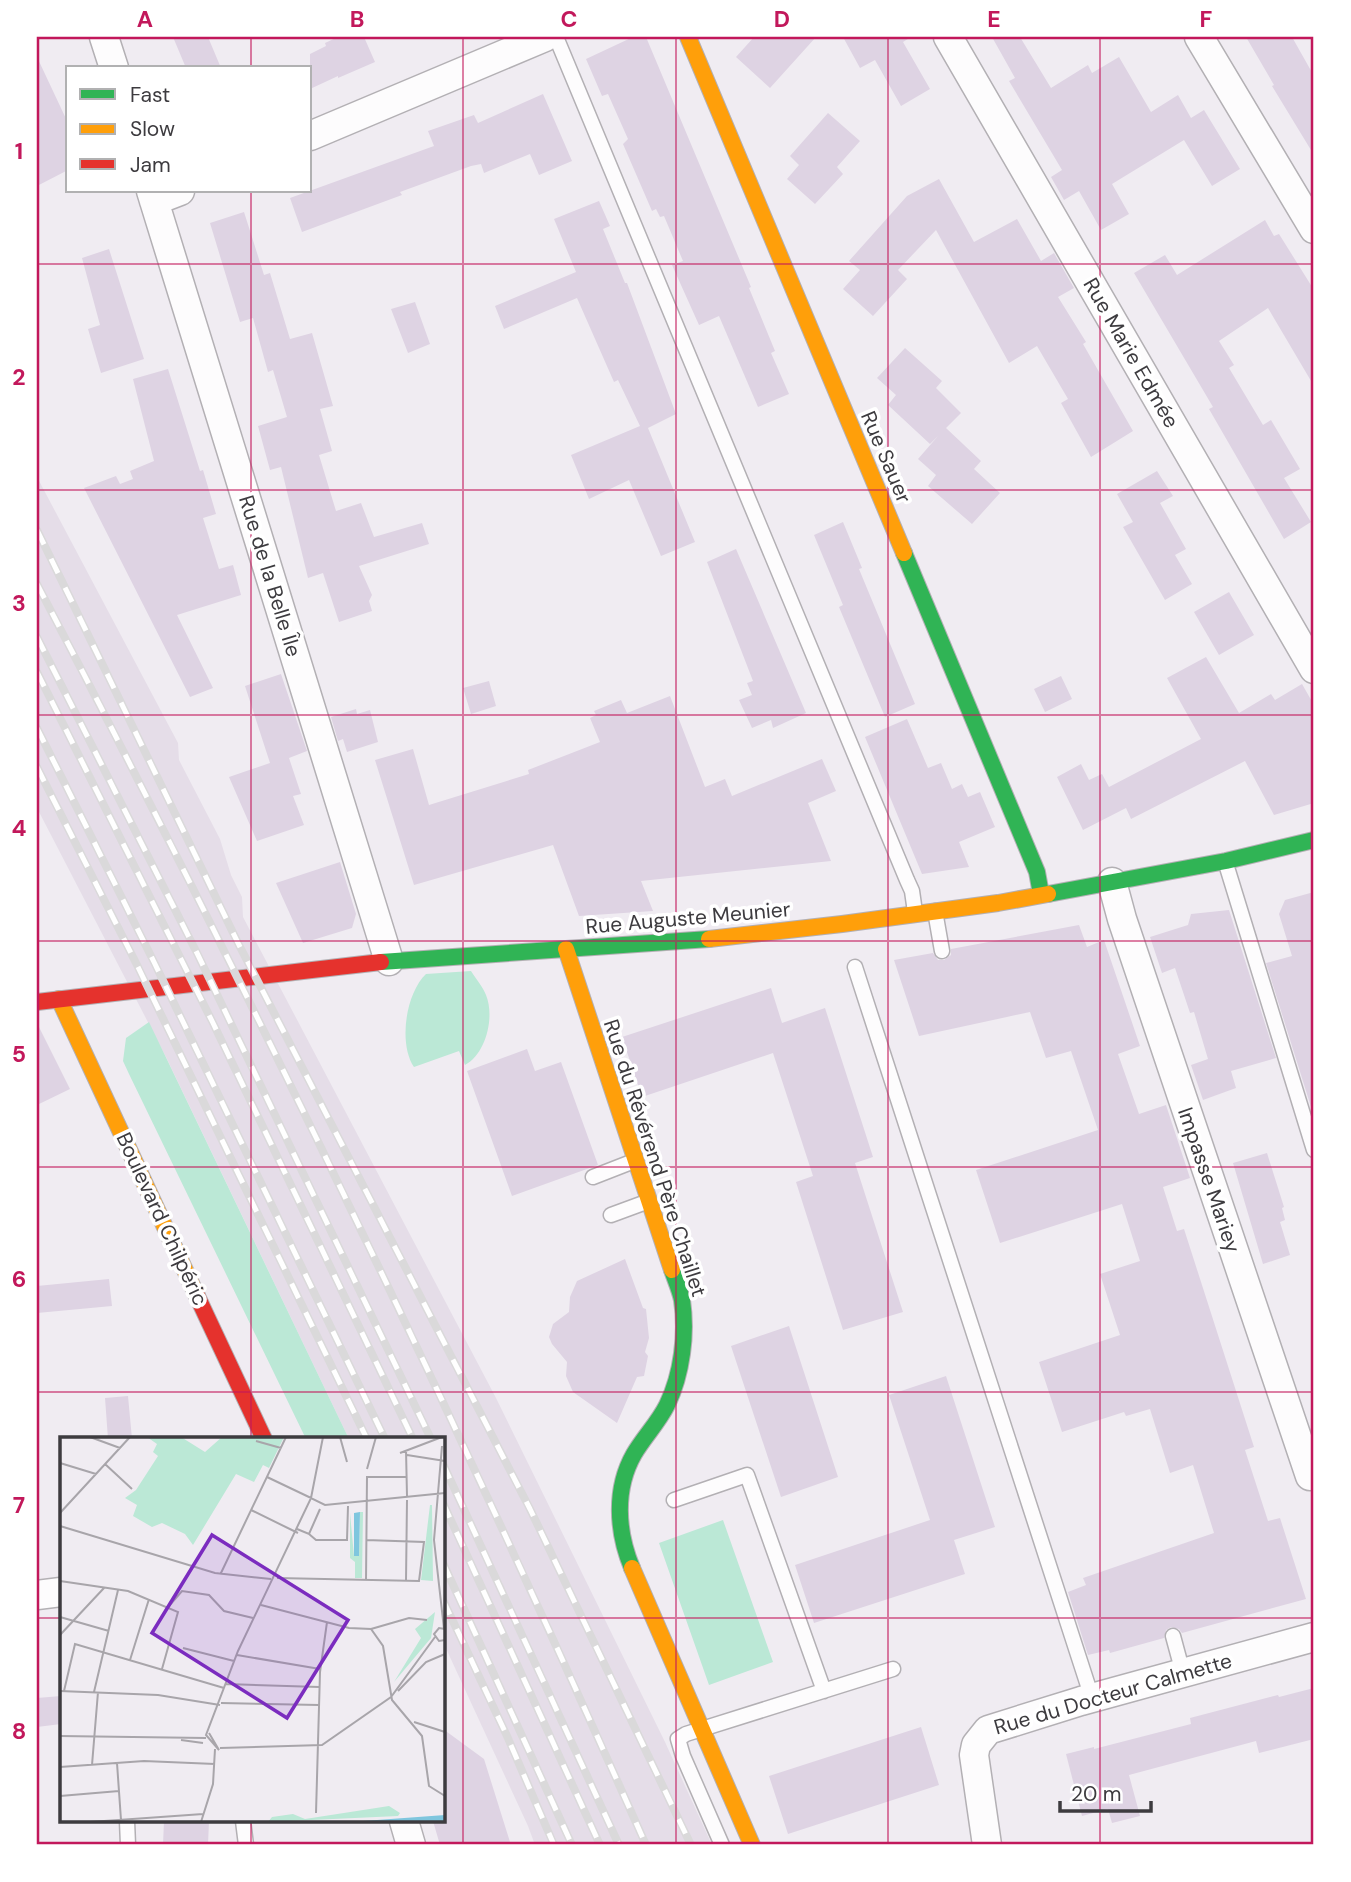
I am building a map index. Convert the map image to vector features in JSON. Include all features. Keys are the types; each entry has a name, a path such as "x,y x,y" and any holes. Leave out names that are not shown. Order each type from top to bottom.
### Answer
{"street":[{"path":"104,37 113,66"},
{"path":"312,135 545,37"},
{"name":"Rue Sauer","path":"688,37 1037,872 1041,894"},
{"name":"Rue Marie Edmée","path":"948,37 1314,669"},
{"path":"1199,37 1314,229"},
{"path":"152,196 174,192"},
{"name":"Rue de la Belle Île","path":"152,196 389,961"},
{"name":"Rue Auguste Meunier","path":"37,1002 389,961 717,938 915,914 1226,861 1314,840"},
{"name":"Impasse Mariey","path":"1112,882 1122,919 1310,1476"},
{"name":"Rue du Révérend Père Chaillet","path":"566,949 682,1299 684,1341 677,1376 667,1405 629,1464 619,1510 623,1546 752,1845"},
{"path":"44,985 59,999"},
{"name":"Boulevard Chilpéric","path":"59,999 263,1437"},
{"path":"37,1595 60,1592"},
{"name":"Rue du Docteur Calmette","path":"988,1845 974,1767 976,1745 988,1730 1092,1698 1314,1637"},
{"path":"404,1822 411,1845"}],"lane":[{"path":"556,37 912,891 915,914"},
{"path":"1226,861 1314,1150"},
{"path":"935,911 942,951"},
{"path":"855,967 1092,1698"},
{"path":"593,1177 636,1160"},
{"path":"611,1215 650,1200"},
{"path":"674,1500 747,1475 824,1691"},
{"path":"1173,1636 1184,1673"},
{"path":"722,1845 682,1756 678,1739 686,1734 893,1669"},
{"path":"127,1822 128,1845"},
{"path":"243,1822 246,1845"}],"shaded area":[{"path":"37,477 178,743 179,760 220,839 231,875 242,897 243,917 496,1398 665,1742 712,1845 535,1845 444,1644 444,1437 348,1437 166,1057 37,808"}],"green space":[{"path":"471,971 489,1004 487,1034 478,1053 465,1065 459,1051 414,1067 409,1057 405,1032 409,1005 419,982 426,974"},
{"path":"149,1022 348,1437 305,1437 123,1061 126,1038"},
{"path":"723,1520 773,1662 709,1685 659,1543"}],"building":[{"path":"173,37 208,37 220,66 185,66"},
{"path":"338,37 364,37 375,62 312,88 310,54 326,46 325,43"},
{"path":"633,37 646,37 751,287 749,288 775,351 771,353 789,394 758,407 719,316 699,325 672,265 683,261 664,216 660,217 656,209 652,211 623,144 628,139 608,94 602,96 586,59"},
{"path":"754,37 816,37 770,88 736,57"},
{"path":"843,37 911,37 903,42 930,89 901,106 875,60 860,68"},
{"path":"992,37 1020,37 1051,88 1088,65 1092,73 1119,57 1151,112 1178,95 1191,118 1204,110 1240,169 1212,186 1184,140 1112,184 1129,214 1101,230 1079,191 1064,200 1051,177 1062,170 1009,81 1015,78"},
{"path":"1246,37 1292,37 1314,76 1314,155 1272,86 1274,85"},
{"path":"37,57 66,119 66,171 37,186"},
{"path":"543,94 572,161 539,175 530,154 484,173 481,164 471,166 302,232 290,198 434,146 428,131 474,115 478,123"},
{"path":"828,113 860,141 837,167 843,174 815,204 787,179 799,165 790,156"},
{"path":"939,179 974,242 1017,219 1041,261 1054,253 1074,288 1058,297 1086,342 1083,344 1133,431 1091,457 1061,403 1068,399 1037,346 1009,363 936,230 898,270 907,279 873,316 843,289 860,270 849,261 907,196"},
{"path":"599,201 610,226 603,229 627,283 676,414 648,428 695,542 661,556 629,480 589,499 571,455 640,426 618,380 614,382 577,298 504,329 495,306 576,272 554,219"},
{"path":"244,212 264,275 270,273 290,339 312,333 333,406 320,409 332,451 319,455 336,511 361,503 374,537 422,523 429,544 359,566 372,595 369,601 372,611 339,622 323,573 308,578 281,467 270,470 258,426 287,417 273,370 268,372 253,318 240,322 210,223"},
{"path":"1265,220 1274,236 1279,234 1314,290 1314,386 1268,308 1219,341 1234,365 1229,368 1263,425 1271,420 1300,469 1284,478 1311,522 1284,539 1209,409 1213,407 1134,273 1165,255 1177,275"},
{"path":"109,249 144,359 101,373 88,329 100,325 82,258"},
{"path":"415,302 430,344 408,353 391,309"},
{"path":"905,348 942,381 936,388 961,413 946,428 981,461 974,469 1000,493 972,524 928,486 936,475 918,459 938,436 930,444 888,405 896,395 877,378"},
{"path":"168,369 216,514 203,518 219,569 233,565 241,595 177,615 213,688 190,697 84,488 116,476 120,484 133,479 130,471 154,461 133,379"},
{"path":"1157,471 1173,496 1160,503 1186,549 1175,555 1192,584 1165,600 1123,527 1133,522 1117,494"},
{"path":"843,522 862,568 859,569 915,704 885,717 839,607 843,605 814,535"},
{"path":"736,549 806,713 773,728 771,720 752,728 739,700 752,695 747,683 753,681 707,562"},
{"path":"1229,592 1254,635 1219,655 1194,612"},
{"path":"1206,657 1239,713 1271,694 1275,700 1302,684 1314,705 1314,803 1274,815 1245,761 1131,819 1126,808 1083,830 1057,777 1081,764 1089,780 1102,774 1109,787 1201,739 1167,678"},
{"path":"281,674 307,751 289,758 301,794 293,796 304,825 257,841 229,777 270,763 245,686"},
{"path":"1061,676 1072,699 1045,712 1034,689"},
{"path":"489,681 496,706 471,714 463,688"},
{"path":"670,696 705,787 725,779 732,796 822,759 836,791 808,803 831,861 641,881 653,911 579,916 553,845 414,885 375,760 413,749 429,805 529,774 528,770 600,742 590,718 596,715 594,711 621,700 627,713"},
{"path":"356,709 357,714 370,710 378,742 347,752 343,739 338,741 331,717"},
{"path":"907,719 928,768 941,763 952,789 962,784 968,797 980,792 995,827 959,842 969,867 922,874 865,737"},
{"path":"340,862 356,914 352,928 303,943 276,883"},
{"path":"1314,892 1312,1110 1266,963 1292,956 1279,914 1285,900"},
{"path":"1229,910 1276,1058 1231,1071 1236,1088 1203,1100 1191,1065 1208,1059 1194,1012 1190,1013 1175,968 1162,973 1150,937 1188,925 1191,914"},
{"path":"1079,925 1087,947 1104,940 1140,1046 1118,1054 1139,1114 1166,1105 1190,1178 1163,1187 1177,1231 1184,1229 1254,1447 1245,1450 1268,1521 1280,1518 1306,1599 1182,1633 1171,1627 1166,1630 1164,1638 1110,1653 1109,1650 1088,1655 1068,1592 1086,1585 1083,1578 1214,1533 1193,1465 1170,1473 1150,1409 1126,1416 1124,1412 1062,1432 1039,1362 1120,1335 1100,1274 1140,1261 1122,1204 1000,1243 976,1170 1098,1130 1071,1051 1046,1058 1030,1012 919,1036 894,960 933,953 938,960 944,960 951,955 951,949"},
{"path":"771,988 782,1023 825,1008 873,1157 855,1163 903,1312 843,1330 796,1182 813,1176 773,1053 642,1097 622,1037"},
{"path":"37,1023 70,1089 37,1105"},
{"path":"527,1049 535,1071 561,1062 598,1165 512,1196 467,1071"},
{"path":"1267,1153 1284,1207 1285,1220 1280,1222 1290,1255 1263,1264 1233,1163"},
{"path":"625,1259 643,1308 646,1309 649,1338 645,1352 648,1356 644,1376 637,1377 617,1423 573,1392 566,1376 567,1362 549,1337 553,1324 569,1312 570,1297 577,1281"},
{"path":"109,1279 112,1306 37,1313 37,1286"},
{"path":"789,1326 838,1477 781,1497 731,1346"},
{"path":"946,1376 995,1527 954,1540 965,1574 814,1623 795,1565 930,1520 889,1395"},
{"path":"128,1396 132,1437 108,1437 105,1398"},
{"path":"1314,1688 1314,1739 1259,1753 1256,1741 1129,1775 1140,1816 1112,1823 1108,1809 1082,1816 1066,1754 1191,1724 1190,1718"},
{"path":"60,1696 60,1724 37,1727 37,1698"},
{"path":"921,1727 939,1785 788,1834 769,1776"},
{"path":"444,1730 484,1759 510,1842 497,1845 440,1845 433,1822 444,1822"},
{"path":"164,1822 209,1822 208,1845 163,1845"}],"railway":[{"path":"37,530 239,945 530,1509 691,1845"},
{"path":"37,584 197,896 351,1210 501,1526 646,1845"},
{"path":"37,637 197,953 430,1437"},
{"path":"37,672 213,1023 412,1437"},
{"path":"37,728 154,962 384,1437"},
{"path":"37,767 137,965 366,1437"},
{"path":"444,1466 619,1845"},
{"path":"444,1505 600,1845"},
{"path":"444,1565 572,1845"},
{"path":"444,1602 507,1736 554,1845"}],"traffic: fast":[{"path":"904,553 1037,872 1041,894"},
{"path":"1048,894 1226,861 1314,840"},
{"path":"381,962 709,939"},
{"path":"632,1568 621,1525 623,1482 634,1454 667,1405 682,1354 682,1300 672,1270"}],"traffic: slow":[{"path":"688,37 904,553"},
{"path":"709,939 842,924 1048,894"},
{"path":"566,949 672,1270"},
{"path":"59,999 197,1296"},
{"path":"632,1568 752,1845"}],"traffic: jam":[{"path":"37,1002 381,962"},
{"path":"197,1296 263,1437"}]}
